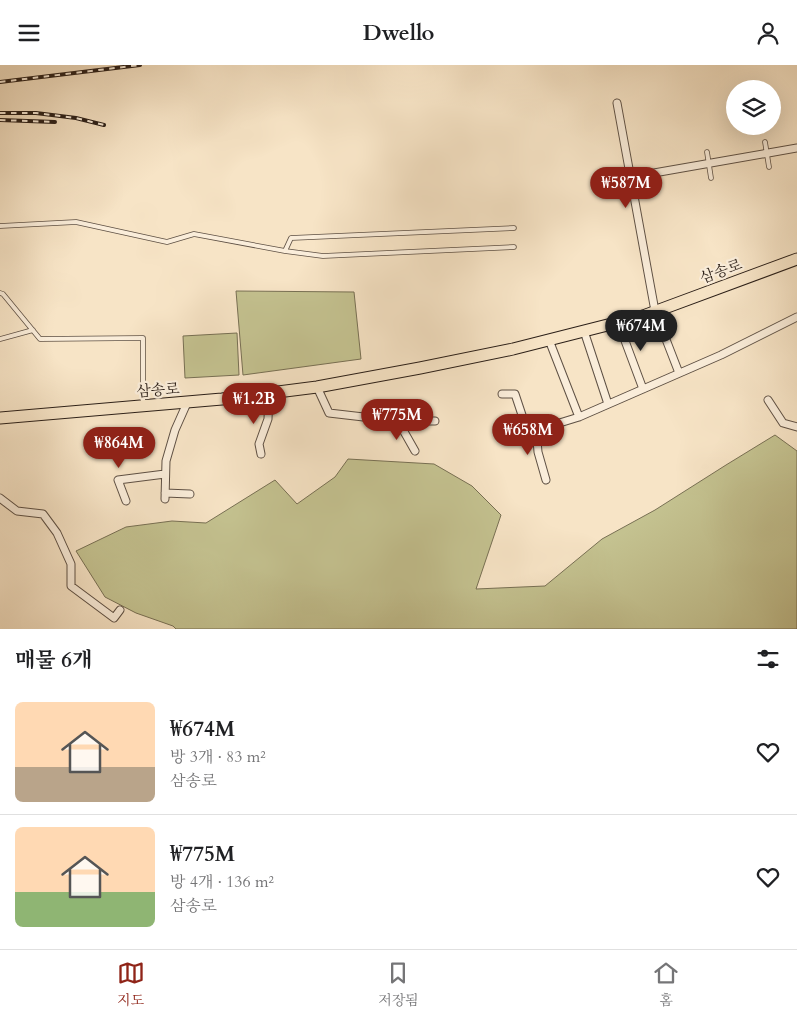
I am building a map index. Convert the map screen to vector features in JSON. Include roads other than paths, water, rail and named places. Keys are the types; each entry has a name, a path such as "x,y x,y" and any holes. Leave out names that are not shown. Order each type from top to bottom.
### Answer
{"main road":[{"name":"삼송로","path":"0,418 143,405 187,403 317,387 430,367 513,349 618,322 655,311 797,259"}],"street":[{"path":"617,103 655,311 679,373"},
{"path":"631,177 797,148"},
{"path":"502,394 515,394 527,430 553,425 579,417 720,355 797,317"},
{"path":"618,322 643,389"},
{"path":"584,331 608,404"},
{"path":"549,340 579,417"},
{"path":"317,387 329,413 398,421 435,421"},
{"path":"261,454 259,444 268,419 269,393"},
{"path":"768,400 782,423 797,427"},
{"path":"187,403 175,430 166,461 165,496 190,494"},
{"path":"398,421 414,451"},
{"path":"536,428 538,452 546,480"},
{"path":"126,501 118,480 165,474"},
{"path":"0,498 17,511 43,514 57,533 71,564 71,586 114,618 120,609"}],"lane":[{"path":"765,143 769,167"},
{"path":"707,152 711,178"},
{"path":"0,226 76,222 167,242 194,235 323,256 514,247"},
{"path":"285,251 291,238 514,228"},
{"path":"0,293 3,294 40,339 143,339 143,405"},
{"path":"0,339 33,330"}],"railway":[{"path":"0,82 140,65"},
{"path":"0,113 36,113 76,118 104,125"},
{"path":"0,120 55,122"}]}
